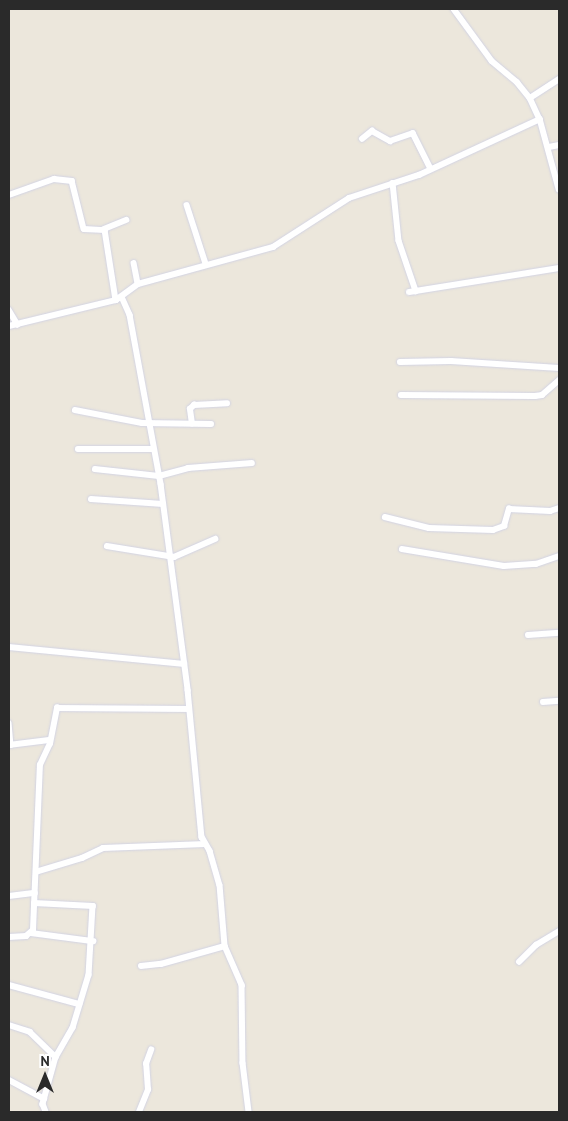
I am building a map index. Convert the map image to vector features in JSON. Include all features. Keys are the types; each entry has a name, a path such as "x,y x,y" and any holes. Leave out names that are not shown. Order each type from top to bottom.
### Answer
{"street":[{"path":"454,9 492,61 517,82 530,98 540,119 549,147 559,189"},
{"path":"530,98 559,79"},
{"path":"9,326 119,299 138,284 273,247 349,198 431,169 540,119"},
{"path":"362,138 372,131 390,141 412,133 431,169"},
{"path":"549,147 559,145"},
{"path":"9,195 54,179 68,178 72,181 84,230 104,229 126,220"},
{"path":"393,183 399,241 412,292 559,268"},
{"path":"186,205 206,264"},
{"path":"104,229 119,299 130,315 164,504 205,844 220,885 225,946 243,990 242,1063 249,1112"},
{"path":"134,263 138,284"},
{"path":"9,310 18,325"},
{"path":"400,362 451,361 559,368"},
{"path":"401,396 535,396 542,395 559,380"},
{"path":"192,424 190,409 194,405 227,403"},
{"path":"75,410 142,423 148,421 211,424"},
{"path":"78,449 153,448"},
{"path":"95,469 159,476 188,468 252,463"},
{"path":"91,499 164,504"},
{"path":"385,517 429,528 493,530 504,526 509,509 550,511 559,508"},
{"path":"107,546 169,557 215,539"},
{"path":"402,549 504,566 536,564 559,556"},
{"path":"528,635 559,633"},
{"path":"9,648 184,664"},
{"path":"543,702 559,701"},
{"path":"31,933 35,893 40,765 49,740 55,714 61,706 106,711 189,709"},
{"path":"9,723 10,745 49,740"},
{"path":"36,872 82,858 103,848 205,844"},
{"path":"9,896 35,893"},
{"path":"34,902 93,906 93,941 88,975 73,1028 56,1058 44,1099 45,1112"},
{"path":"519,962 536,945 559,931"},
{"path":"9,936 26,936 31,933 93,941"},
{"path":"141,966 161,964 225,946"},
{"path":"9,985 79,1004"},
{"path":"9,1026 30,1032 56,1058"},
{"path":"139,1112 148,1090 146,1064 151,1050"},
{"path":"9,1080 44,1099"}]}
